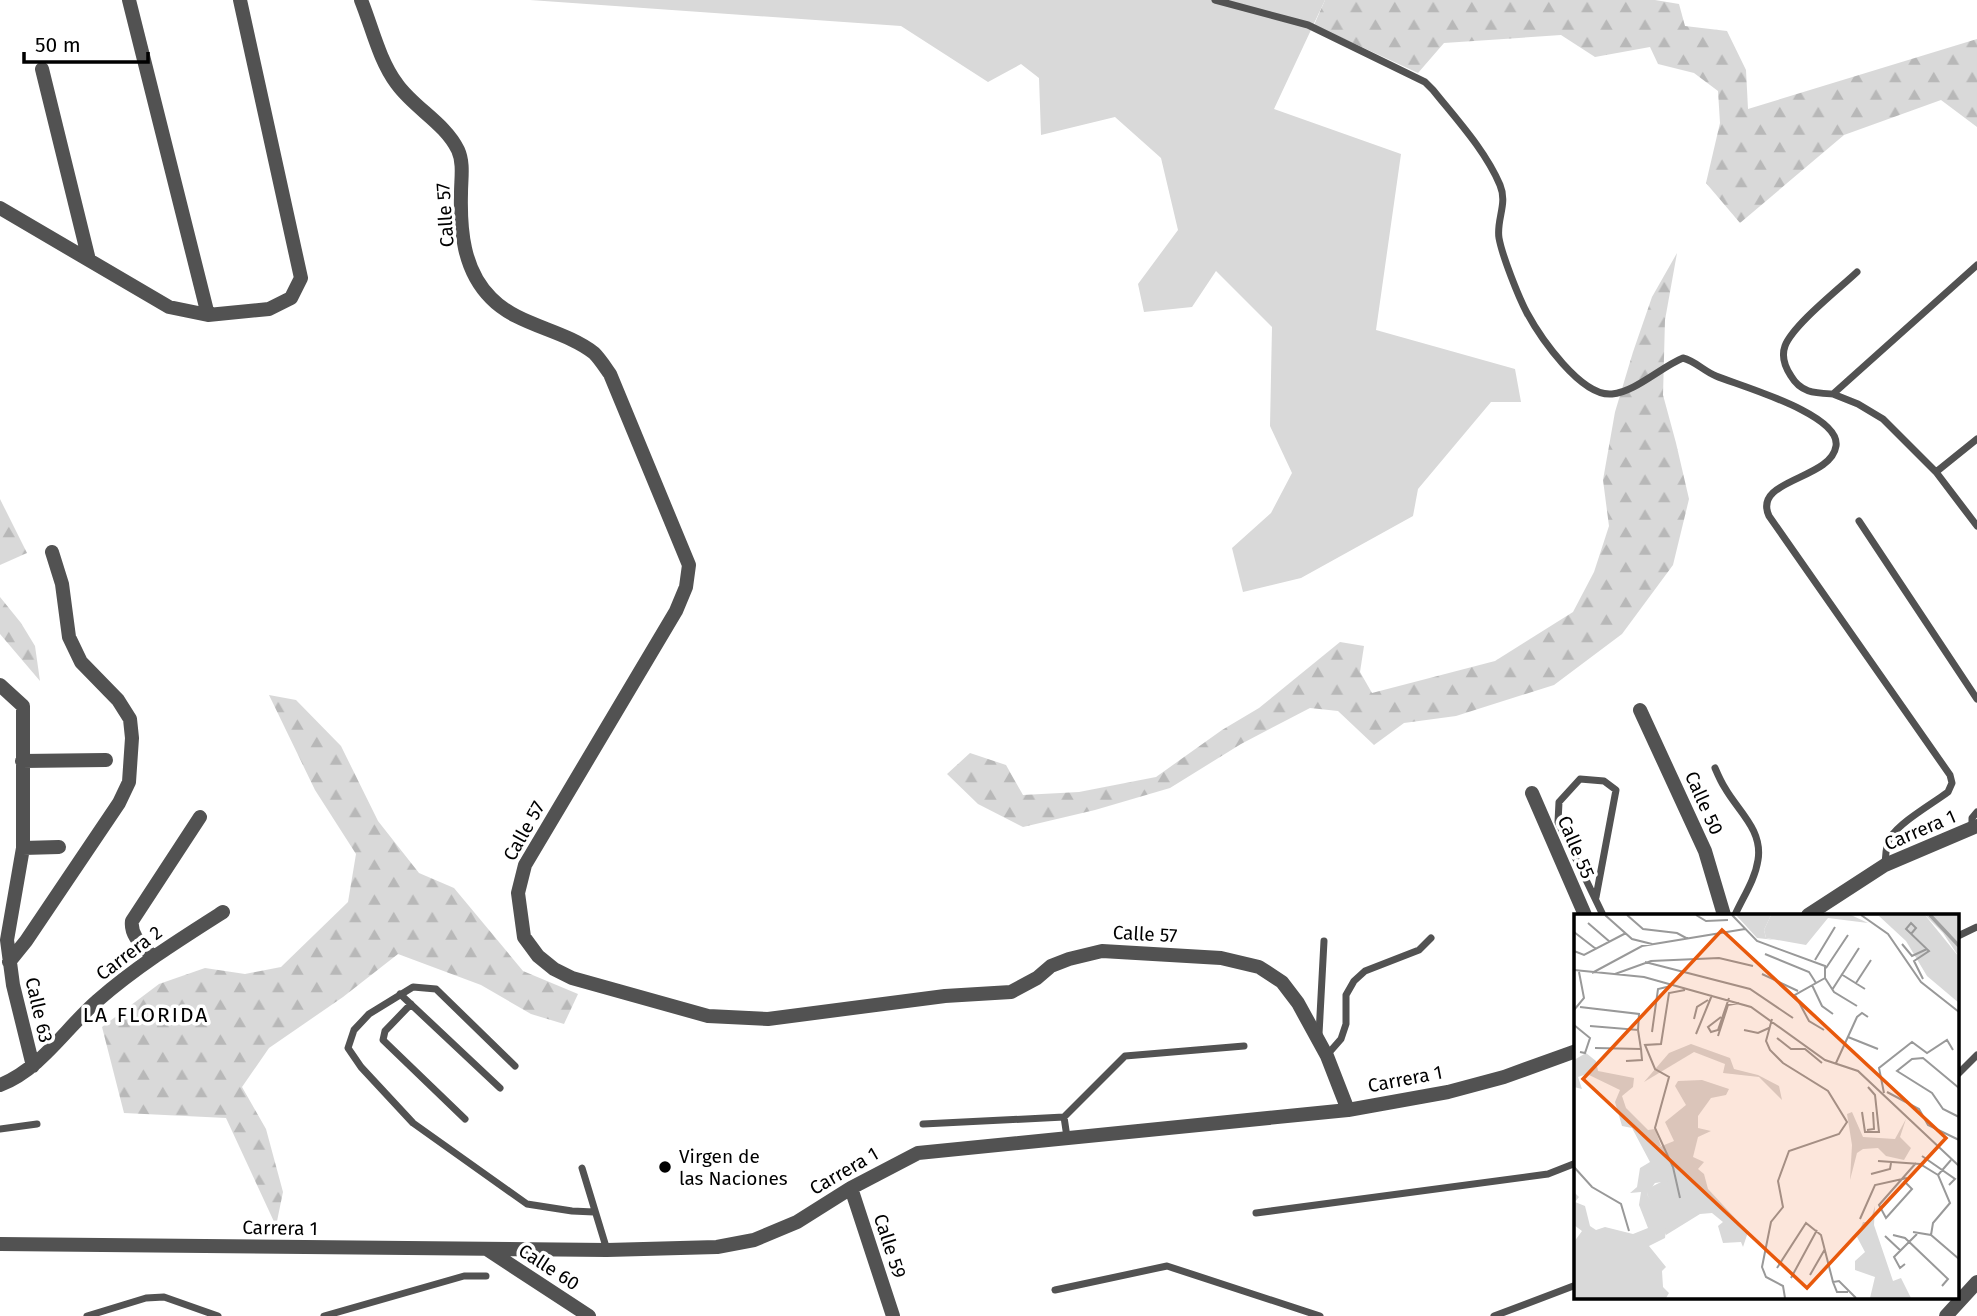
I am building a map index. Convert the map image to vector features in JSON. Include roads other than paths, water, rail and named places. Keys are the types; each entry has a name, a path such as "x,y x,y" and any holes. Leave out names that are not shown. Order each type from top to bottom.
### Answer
{"street":[{"path":"129,0 208,315"},
{"path":"0,208 169,307 208,315 269,309 291,298 301,278 240,0"},
{"name":"Calle 57","path":"361,0 388,71 398,86 449,136 459,152 462,168 463,243 472,272 489,296 505,310 577,343 595,354 610,374 689,565 686,587 676,611 525,865 518,892 524,937 538,956 554,969 572,978 708,1016 768,1019 945,996 1011,992 1037,978 1051,966 1069,958 1102,951 1221,958 1259,967 1282,982 1298,1003 1319,1042 1348,1110"},
{"path":"43,69 89,260"},
{"path":"9,962 111,815 129,782 132,738 130,719 118,700 81,662 69,637 62,584 52,552"},
{"name":"Calle 63","path":"0,685 23,706 23,848 5,927 9,962 33,1066"},
{"name":"Calle 50","path":"1640,709 1704,852 1724,914"},
{"path":"22,761 106,760"},
{"name":"Calle 55","path":"1532,793 1585,914"},
{"path":"153,957 135,936 131,927 132,921 200,817"},
{"name":"Carrera 1","path":"1810,914 1885,865 1974,827"},
{"path":"23,848 59,847"},
{"name":"Carrera 2","path":"0,1085 13,1080 33,1066 95,1003 153,957 223,912"},
{"name":"Carrera 1","path":"0,1244 607,1250 717,1247 754,1240 797,1222 851,1188 918,1153 1348,1110 1448,1092 1504,1077 1574,1051"},
{"name":"Calle 59","path":"851,1188 893,1316"},
{"name":"Calle 60","path":"487,1249 589,1316"},
{"path":"1946,1316 1977,1282"}],"lane":[{"path":"1216,0 1308,25 1425,82 1433,90 1490,163 1502,190 1504,208 1498,225 1499,240 1526,312 1543,338 1584,385 1597,393 1610,395 1623,392 1683,358 1722,379 1792,404 1830,430 1836,438 1832,456 1824,464 1774,491 1767,498 1765,507 1791,550 1950,775 1952,783 1948,792 1889,838 1885,865"},
{"path":"1833,394 1977,265"},
{"path":"1857,272 1801,325 1785,346 1783,364 1793,380 1808,393 1833,394 1858,404 1883,419 1936,472 1977,526"},
{"path":"1936,472 1977,439"},
{"path":"1859,521 1977,699"},
{"path":"1715,768 1725,789 1748,819 1756,839 1758,858 1751,882 1735,914"},
{"path":"1596,897 1616,790 1604,781 1580,779 1559,802 1558,822 1603,914"},
{"path":"1974,827 1972,818 1977,813"},
{"path":"1960,935 1977,927"},
{"path":"1326,1056 1341,1039 1346,1024 1346,995 1354,981 1365,971 1419,950 1431,938"},
{"path":"1319,1042 1324,941"},
{"path":"515,1066 436,989 413,987 369,1014 354,1030 348,1048 413,1123 527,1204 594,1212"},
{"path":"400,994 500,1088"},
{"path":"411,1004 385,1031 383,1041 465,1119"},
{"path":"923,1124 1064,1117 1125,1056 1244,1046"},
{"path":"1960,1072 1977,1055"},
{"path":"1064,1117 1067,1137"},
{"path":"0,1129 37,1124"},
{"path":"1256,1213 1548,1174 1574,1164"},
{"path":"582,1168 607,1250"},
{"path":"1055,1290 1167,1266 1320,1316"},
{"path":"324,1316 464,1276 486,1276"},
{"path":"1494,1316 1574,1286"},
{"path":"87,1316 146,1298 164,1297 218,1316"}],"place":[{"name":"Virgen de las Naciones","path":"665,1167"}],"district":[{"name":"LA FLORIDA","path":"146,1015"}]}
